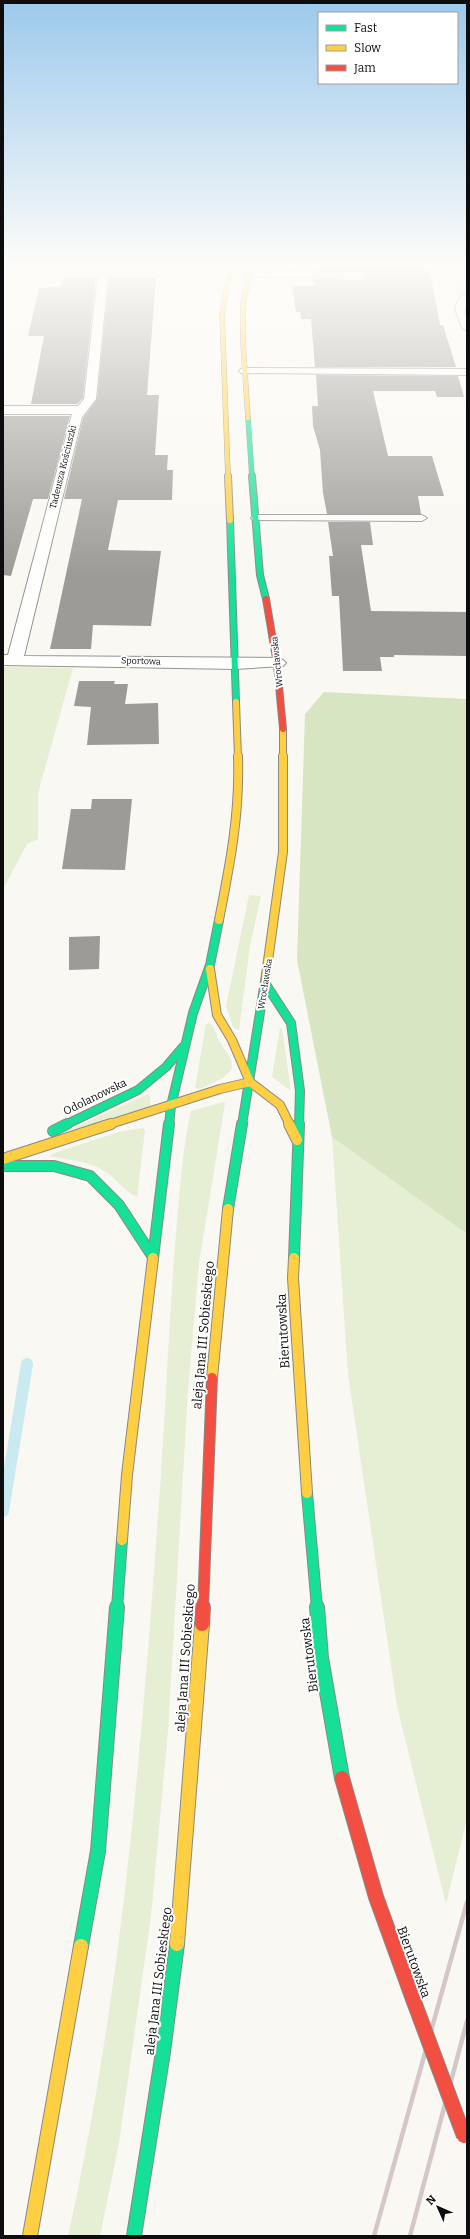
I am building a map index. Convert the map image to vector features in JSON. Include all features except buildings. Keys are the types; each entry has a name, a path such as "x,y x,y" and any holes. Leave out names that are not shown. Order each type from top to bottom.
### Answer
{"main road":[{"path":"30,2236 98,1851 127,1475 171,1106 192,1014 210,965 234,845 239,791 224,366"},
{"name":"Wrocławska","path":"245,366 260,575 274,630 284,743 283,845 265,984 250,1082"},
{"path":"3,1158 171,1106 220,1089 250,1082 232,1040 217,1015 210,965"},
{"name":"Bierutowska","path":"265,984 291,1023 300,1091 293,1278 302,1429 321,1658 344,1789 376,1897 466,2140"},
{"name":"Odolanowska","path":"3,1155 138,1090 166,1067 185,1044"},
{"name":"Bierutowska","path":"250,1082 280,1105 298,1142"},
{"name":"aleja Jana III Sobieskiego","path":"134,2236 141,2200 163,2052 178,1933 202,1630 212,1361 230,1196 250,1082"},
{"path":"3,1166 54,1166 90,1176 119,1205 153,1257"}],"street":[{"name":"Tadeusza Kościuszki","path":"9,660 73,426 76,417 90,399 93,366"},
{"path":"245,372 467,372"},
{"path":"3,410 82,410"},
{"name":"Sportowa","path":"9,660 235,664 278,663"}],"lane":[{"path":"256,518 422,518"}],"green space":[{"path":"3,667 73,668 38,793 38,839 27,844 3,889"},
{"path":"324,692 467,699 467,1234 332,1137 297,960 305,714"},
{"path":"249,895 261,896 250,946 239,1030 233,1027 226,1006"},
{"path":"209,1023 213,1026 219,1041 231,1059 232,1069 223,1078 200,1089 195,1088 206,1024"},
{"path":"280,1028 282,1028 291,1091 272,1077"},
{"path":"148,1094 150,1096 150,1107 65,1132"},
{"path":"223,1102 225,1103 199,1263 188,1390 168,1731 151,1916 119,2143 100,2236 68,2236 104,2047 129,1857 147,1666 161,1474 173,1275 179,1196 185,1145 191,1111"},
{"path":"143,1128 145,1131 137,1197 100,1168 79,1161 49,1156 119,1132"},
{"path":"332,1137 467,1234 467,1818 446,1904 397,1706 348,1374"}],"waterway":[{"path":"3,1511 27,1364"}],"railway":[{"path":"374,2236 467,1902"},
{"path":"410,2236 467,2021"}],"traffic: fast":[{"path":"248,418 260,575 266,599"},
{"path":"230,520 236,702"},
{"path":"153,1258 171,1106 193,1013 210,965 219,920"},
{"path":"228,1209 266,975"},
{"path":"265,983 291,1023 300,1091 294,1258"},
{"path":"53,1131 138,1090 166,1067 183,1047"},
{"path":"3,1166 54,1166 90,1176 119,1205 153,1257"},
{"path":"307,1493 321,1658 342,1778"},
{"path":"81,1946 98,1851 122,1540"},
{"path":"134,2236 163,2052 177,1944"}],"traffic: slow":[{"path":"224,366 230,520"},
{"path":"245,366 248,418"},
{"path":"219,920 234,845 239,791 236,702"},
{"path":"266,975 283,852 283,729"},
{"path":"210,969 217,1015 232,1040 250,1082 280,1105 297,1140"},
{"path":"3,1159 220,1089 250,1082"},
{"path":"212,1378 222,1258 228,1209"},
{"path":"122,1540 127,1475 153,1258"},
{"path":"294,1258 293,1278 307,1493"},
{"path":"177,1944 202,1624"},
{"path":"30,2236 81,1946"}],"traffic: jam":[{"path":"266,599 277,664 283,729"},
{"path":"202,1624 212,1378"},
{"path":"342,1778 376,1897 413,1999"},
{"path":"413,1999 464,2136"}]}
